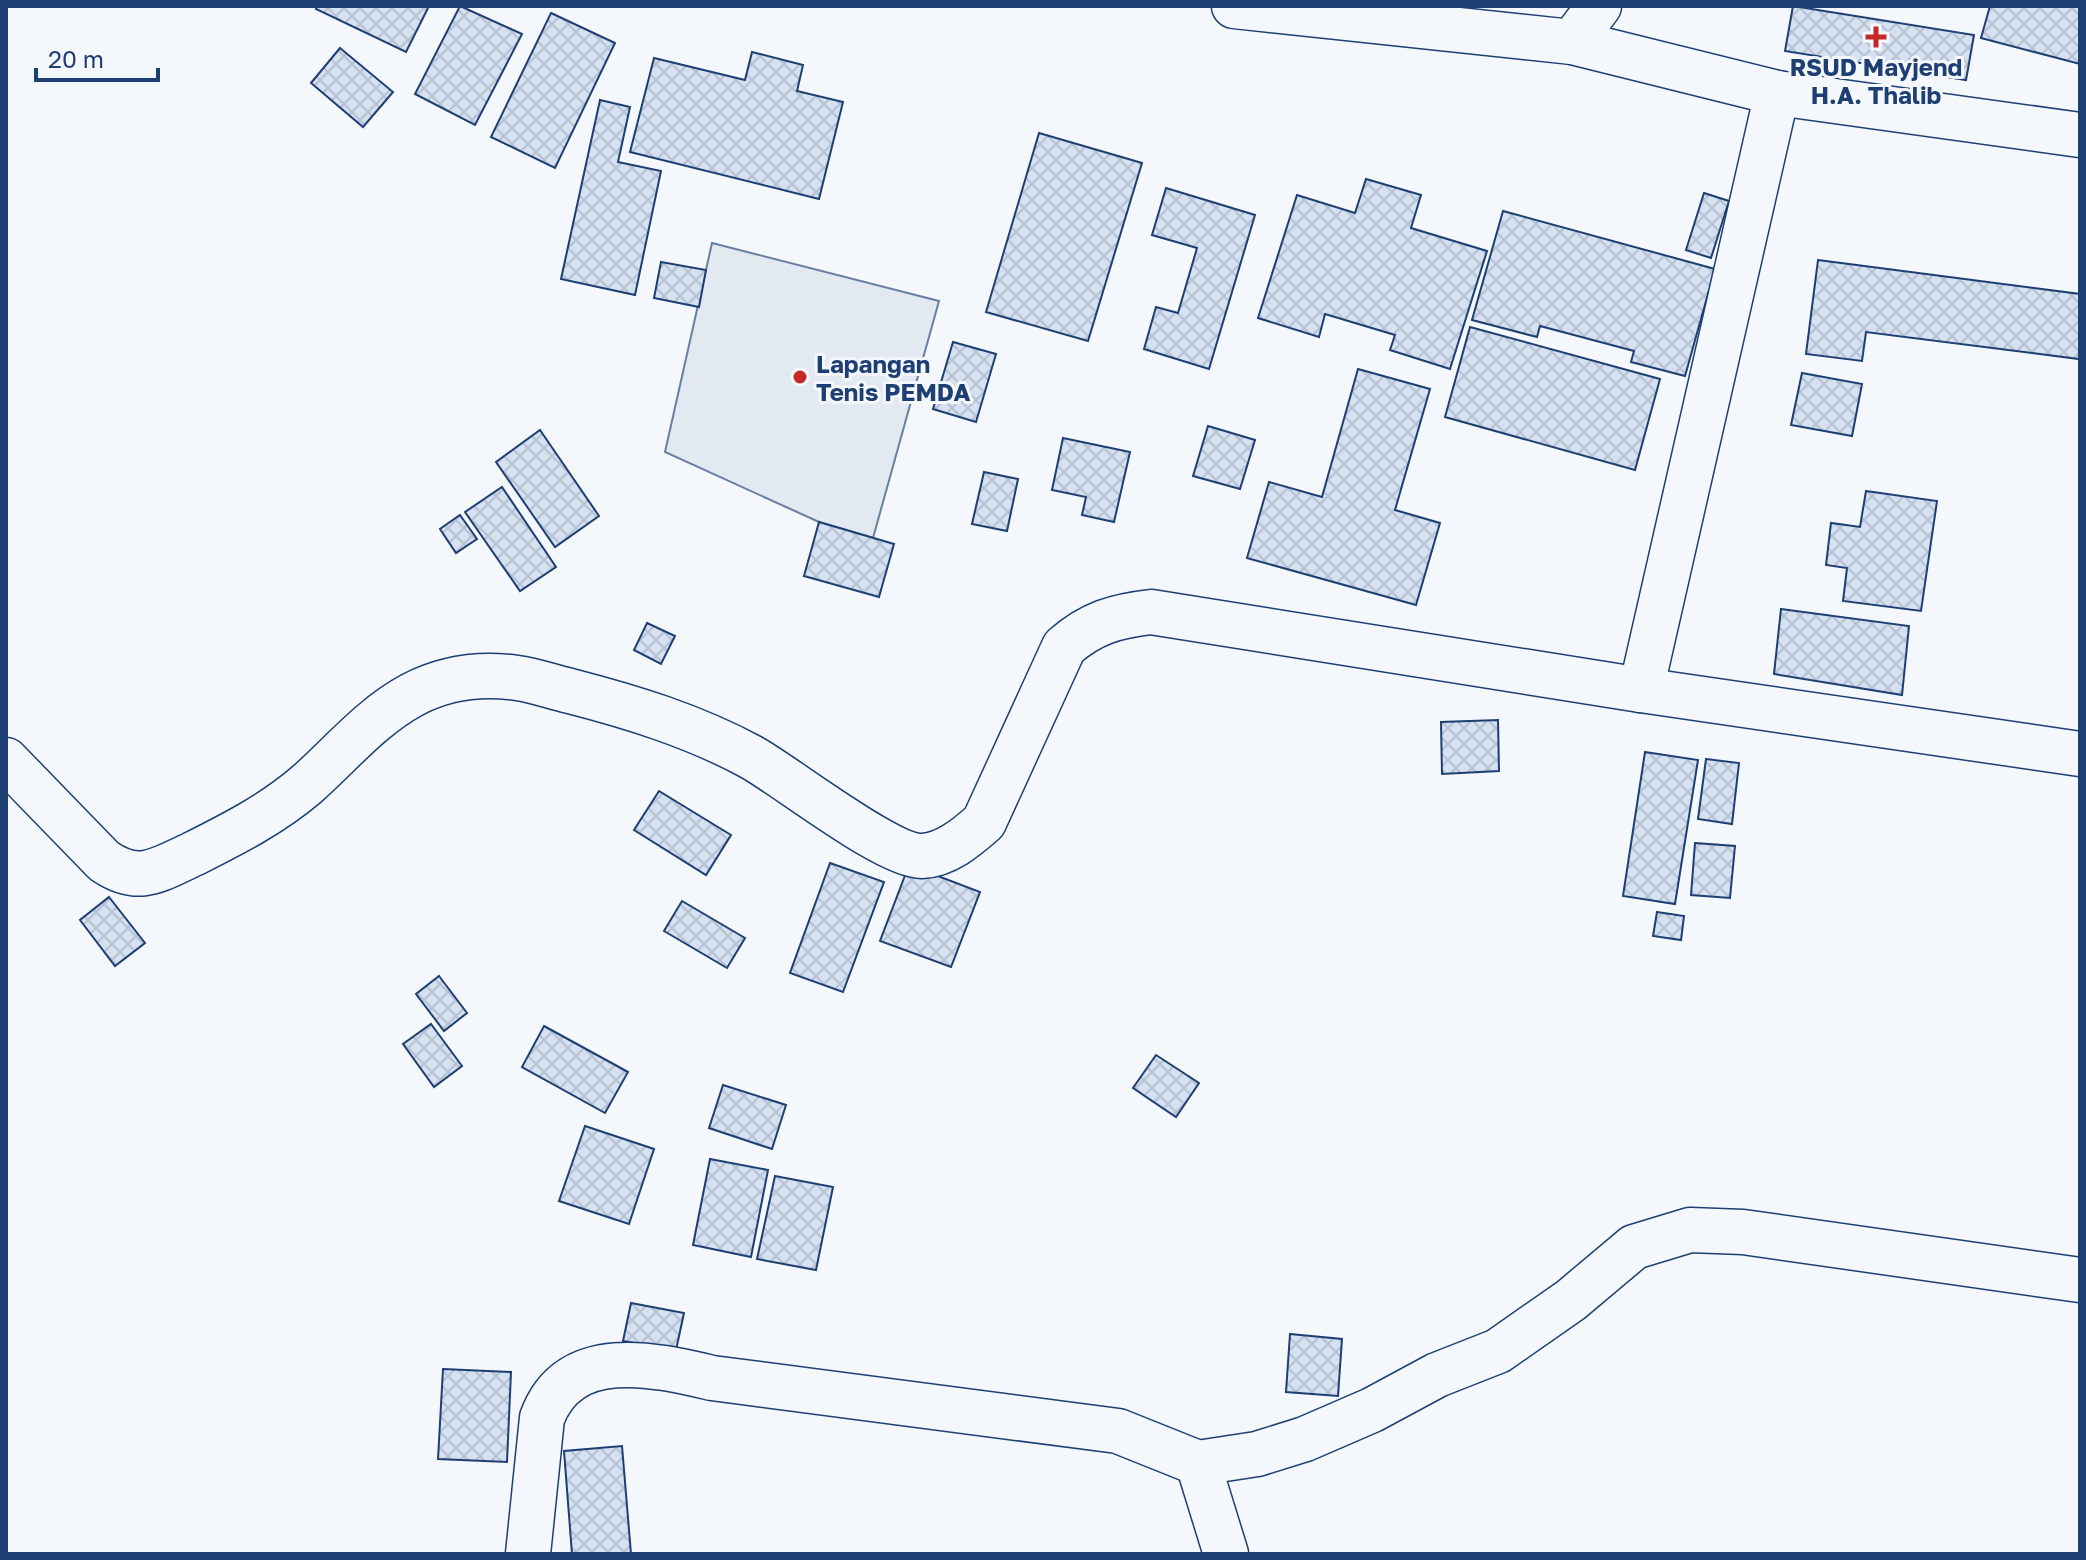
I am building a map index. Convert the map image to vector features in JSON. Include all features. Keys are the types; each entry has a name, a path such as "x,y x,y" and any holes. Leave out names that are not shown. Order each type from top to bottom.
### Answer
{"street":[{"path":"1234,6 1572,42 1777,93 2080,135"},
{"path":"1572,42 1599,6"},
{"path":"1641,690 1777,93"},
{"path":"6,760 104,861 120,871 142,875 226,837 274,810 373,722 412,695 466,677 517,678 608,701 690,728 762,764 887,846 920,856 938,853 965,839 984,822 1064,647 1083,630 1113,617 1151,612 1641,690 2080,754"},
{"path":"528,1554 542,1418 549,1399 560,1386 575,1377 604,1367 660,1365 712,1378 1118,1431 1198,1463 1257,1454 1293,1443 1372,1410 1437,1375 1498,1351 1571,1300 1634,1247 1690,1230 1743,1232 2080,1280"},
{"path":"1198,1463 1226,1554"}],"shaded area":[{"name":"Lapangan Tenis PEMDA","path":"712,243 939,301 873,538 819,522 665,452"}],"building":[{"path":"317,6 429,6 406,52 316,9"},
{"path":"460,6 522,34 475,125 415,94"},
{"path":"1793,6 1974,35 1966,80 1785,51"},
{"path":"1990,6 2080,6 2080,64 1981,38"},
{"path":"551,13 615,43 555,168 491,137"},
{"path":"340,48 393,92 363,127 311,83"},
{"path":"752,52 803,65 797,91 843,102 819,199 630,152 654,58 745,80"},
{"path":"600,100 630,107 618,162 661,171 635,295 561,279"},
{"path":"1039,133 1142,163 1088,341 986,312"},
{"path":"1366,179 1421,195 1411,228 1487,251 1450,369 1390,350 1395,335 1325,314 1319,337 1258,318 1297,195 1355,213"},
{"path":"1166,188 1255,215 1209,369 1144,349 1156,307 1178,313 1197,248 1152,235"},
{"path":"1704,193 1729,201 1711,258 1686,250"},
{"path":"1503,211 1715,269 1685,376 1631,362 1634,351 1540,326 1537,337 1472,320"},
{"path":"1818,260 2080,294 2079,359 1866,332 1862,361 1806,354"},
{"path":"661,262 706,270 699,307 654,298"},
{"path":"1470,327 1660,379 1635,470 1445,417"},
{"path":"953,342 996,354 976,422 933,409"},
{"path":"1358,369 1430,389 1395,510 1440,523 1416,605 1247,558 1269,482 1322,497"},
{"path":"1802,373 1862,384 1852,436 1791,425"},
{"path":"1208,426 1255,440 1240,489 1193,476"},
{"path":"540,430 599,516 555,547 496,462"},
{"path":"1063,438 1130,452 1114,522 1082,515 1086,497 1052,490"},
{"path":"984,472 1018,479 1007,531 972,524"},
{"path":"502,487 556,567 520,591 465,512"},
{"path":"1866,491 1937,501 1921,611 1843,601 1847,568 1826,565 1831,523 1860,527"},
{"path":"460,515 477,539 456,553 440,529"},
{"path":"819,522 894,544 879,597 804,576"},
{"path":"1781,609 1909,626 1902,695 1774,674"},
{"path":"647,623 675,636 661,664 634,650"},
{"path":"1498,720 1499,771 1442,774 1441,722"},
{"path":"1645,752 1698,760 1675,904 1623,896"},
{"path":"1706,759 1739,763 1732,824 1698,819"},
{"path":"659,791 731,835 706,875 634,830"},
{"path":"1695,843 1735,846 1730,898 1691,895"},
{"path":"830,863 884,882 843,992 790,973"},
{"path":"909,865 980,892 951,967 880,941"},
{"path":"109,897 145,943 115,966 80,920"},
{"path":"682,901 745,938 727,968 664,931"},
{"path":"1657,912 1684,916 1681,940 1653,936"},
{"path":"439,976 467,1013 444,1031 416,994"},
{"path":"431,1024 462,1066 434,1087 403,1044"},
{"path":"544,1026 628,1072 605,1113 522,1067"},
{"path":"1156,1055 1199,1083 1176,1117 1133,1088"},
{"path":"723,1085 786,1105 772,1149 709,1128"},
{"path":"585,1126 654,1149 629,1224 559,1201"},
{"path":"710,1159 768,1170 751,1257 693,1245"},
{"path":"775,1176 833,1187 816,1270 757,1259"},
{"path":"631,1303 684,1313 676,1350 623,1341"},
{"path":"1290,1334 1342,1339 1338,1396 1286,1392"},
{"path":"443,1369 511,1372 507,1462 438,1459"},
{"path":"622,1446 631,1554 572,1554 564,1451"}],"place":[{"name":"RSUD Mayjend H.A. Thalib","path":"1876,37"},
{"name":"Lapangan Tenis PEMDA","path":"800,377"}]}
